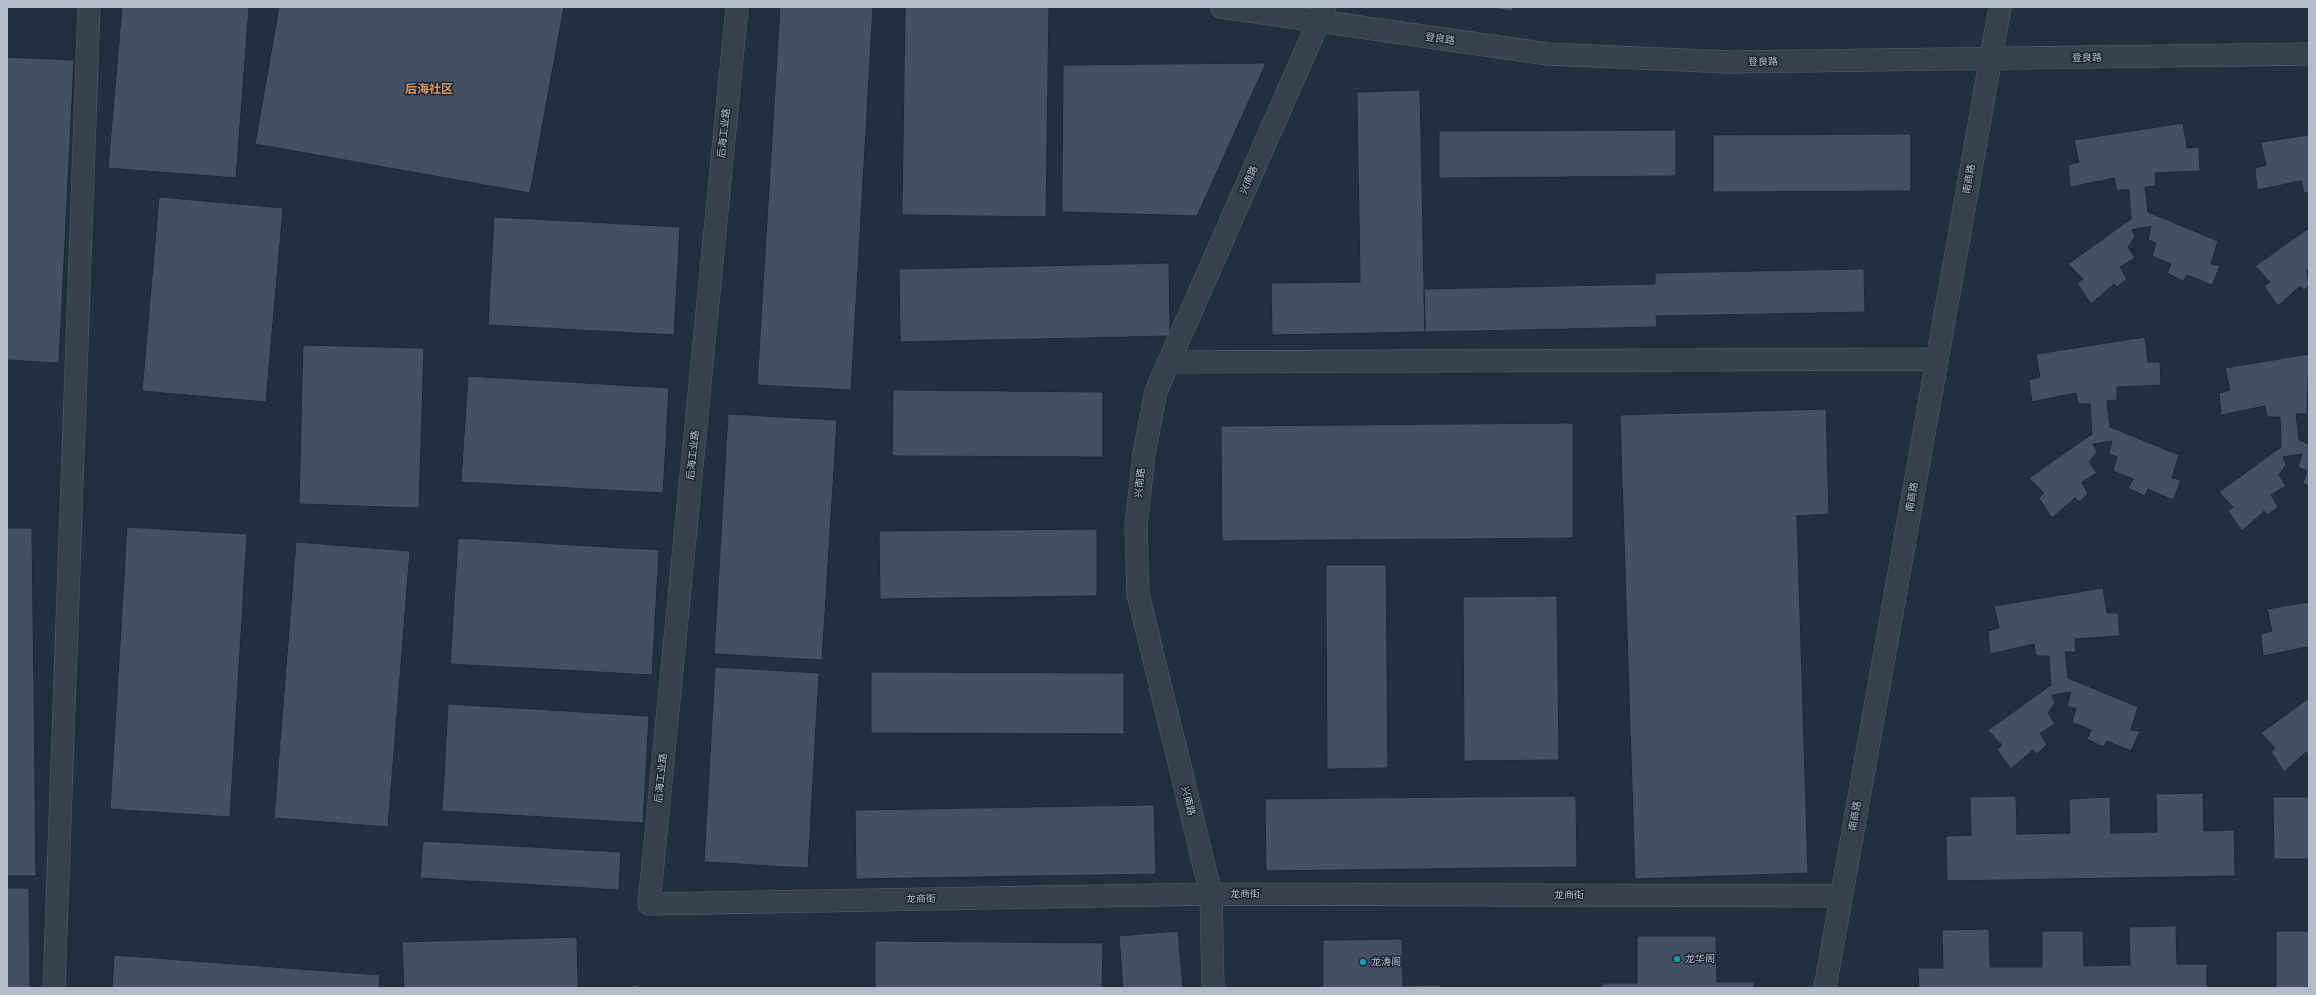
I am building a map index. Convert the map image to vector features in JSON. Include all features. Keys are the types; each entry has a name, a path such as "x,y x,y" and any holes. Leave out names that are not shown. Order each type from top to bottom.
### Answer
{"street":[{"path":"54,988 89,7"},
{"name":"后海工业路","path":"649,904 737,7"},
{"name":"登良路","path":"1221,7 1322,14 1548,54 1729,62 1991,60 2309,54"},
{"name":"南商路","path":"1825,988 2000,7"},
{"name":"兴南路","path":"1213,988 1211,894 1138,594 1136,526 1144,454 1156,391 1322,14"},
{"path":"1169,362 1937,359"},
{"name":"龙商街","path":"649,904 1211,894 1841,896"}],"building":[{"path":"122,7 249,7 236,178 108,168"},
{"path":"279,7 564,7 530,193 255,144"},
{"path":"780,7 873,7 851,390 757,385"},
{"path":"905,7 1049,7 1046,217 902,215"},
{"path":"1484,7 1513,7 1512,11"},
{"path":"7,57 74,60 59,363 7,360"},
{"path":"1266,63 1197,216 1062,212 1063,65"},
{"path":"1420,90 1425,332 1272,335 1271,283 1360,282 1357,92"},
{"path":"2183,123 2187,148 2199,147 2200,171 2155,173 2156,186 2145,187 2148,212 2218,241 2211,264 2220,266 2212,285 2187,275 2183,281 2167,273 2171,264 2152,256 2156,243 2148,240 2151,226 2132,230 2135,237 2128,247 2135,258 2120,267 2127,279 2117,287 2114,284 2091,304 2077,283 2083,279 2068,264 2131,219 2129,190 2117,190 2114,178 2070,187 2068,165 2079,162 2074,140"},
{"path":"1676,130 1676,176 1439,178 1439,131"},
{"path":"1911,134 1911,191 1713,192 1713,135"},
{"path":"2309,135 2309,193 2304,193 2301,181 2257,190 2255,168 2266,165 2261,142"},
{"path":"159,197 283,208 266,402 142,391"},
{"path":"494,217 680,227 674,335 488,325"},
{"path":"2309,228 2309,269 2307,270 2309,286 2304,290 2300,286 2278,306 2264,286 2270,282 2255,266"},
{"path":"1169,263 1170,336 900,342 899,269"},
{"path":"1864,269 1865,312 1656,316 1657,327 1425,332 1424,289 1655,284 1655,273"},
{"path":"2145,337 2148,362 2160,362 2161,385 2117,387 2117,400 2107,401 2110,427 2179,455 2172,478 2181,480 2173,500 2148,489 2145,496 2128,488 2133,479 2113,471 2117,457 2109,454 2112,441 2093,444 2097,452 2089,462 2097,473 2082,482 2088,494 2079,502 2075,498 2052,518 2039,498 2044,493 2029,478 2092,434 2090,404 2078,404 2076,393 2032,402 2029,380 2040,377 2036,354"},
{"path":"303,345 424,348 419,508 299,504"},
{"path":"2309,354 2307,414 2296,414 2299,440 2309,444 2309,486 2303,483 2307,471 2298,467 2302,454 2283,457 2286,465 2279,475 2286,486 2271,495 2278,507 2268,515 2264,511 2242,531 2228,511 2233,507 2219,492 2281,447 2280,417 2267,417 2265,406 2221,415 2219,393 2230,390 2225,368"},
{"path":"468,376 669,388 663,493 461,482"},
{"path":"893,390 1103,392 1103,457 892,456"},
{"path":"1826,409 1829,514 1797,516 1808,873 1635,879 1620,415"},
{"path":"728,414 837,420 822,660 714,654"},
{"path":"1573,423 1573,538 1222,541 1221,426"},
{"path":"127,527 247,534 230,817 110,809"},
{"path":"7,528 32,528 36,876 7,876"},
{"path":"1097,529 1097,596 880,599 879,531"},
{"path":"458,538 659,550 652,675 450,664"},
{"path":"296,542 410,551 388,827 274,818"},
{"path":"1326,565 1386,565 1388,768 1327,769"},
{"path":"2103,588 2107,613 2118,613 2120,636 2075,639 2076,652 2065,652 2068,678 2138,707 2131,730 2140,731 2131,751 2107,741 2103,747 2087,739 2091,730 2072,722 2076,709 2067,706 2071,692 2052,695 2055,703 2048,713 2055,724 2040,733 2047,745 2037,754 2033,750 2011,769 1997,750 2002,745 1988,730 2051,685 2049,656 2036,656 2034,644 1990,654 1988,631 1999,628 1994,606"},
{"path":"1557,596 1559,760 1464,761 1463,597"},
{"path":"2309,602 2309,656 2307,647 2263,656 2261,634 2272,631 2267,609"},
{"path":"715,667 819,673 808,868 704,862"},
{"path":"871,672 1124,673 1124,734 871,733"},
{"path":"2309,698 2309,755 2306,752 2284,772 2271,752 2275,748 2261,733"},
{"path":"448,704 649,716 643,823 442,811"},
{"path":"2203,793 2204,831 2234,830 2235,876 1947,881 1946,836 1971,835 1970,797 2016,796 2017,834 2070,833 2069,799 2110,797 2111,833 2157,832 2156,794"},
{"path":"1576,796 1577,867 1266,871 1265,799"},
{"path":"2273,797 2309,797 2309,859 2274,859"},
{"path":"1154,805 1156,874 856,879 855,810"},
{"path":"423,841 621,852 619,890 420,878"},
{"path":"7,888 29,888 30,988 7,988"},
{"path":"2176,926 2177,964 2207,964 2207,988 1919,988 1918,968 1943,968 1942,930 1989,929 1990,967 2042,967 2042,931 2083,931 2084,966 2130,965 2129,927"},
{"path":"1178,931 1183,988 1123,988 1119,936"},
{"path":"2276,931 2309,931 2309,988 2276,988"},
{"name":"龙华阁","path":"1637,936 1716,936 1717,982 1754,982 1754,988 1602,988 1602,983 1637,983"},
{"path":"577,937 578,988 404,988 402,942"},
{"name":"龙涛阁","path":"1402,939 1403,986 1440,985 1440,988 1288,988 1323,986 1323,940"},
{"path":"875,941 1103,943 1102,988 875,988"},
{"path":"114,955 380,975 379,988 112,988"},
{"path":"633,985 647,988 632,988"}],"place":[{"name":"龙华阁","path":"1677,959"},
{"name":"龙涛阁","path":"1363,962"}],"district":[{"name":"后海社区","path":"429,89"}]}
